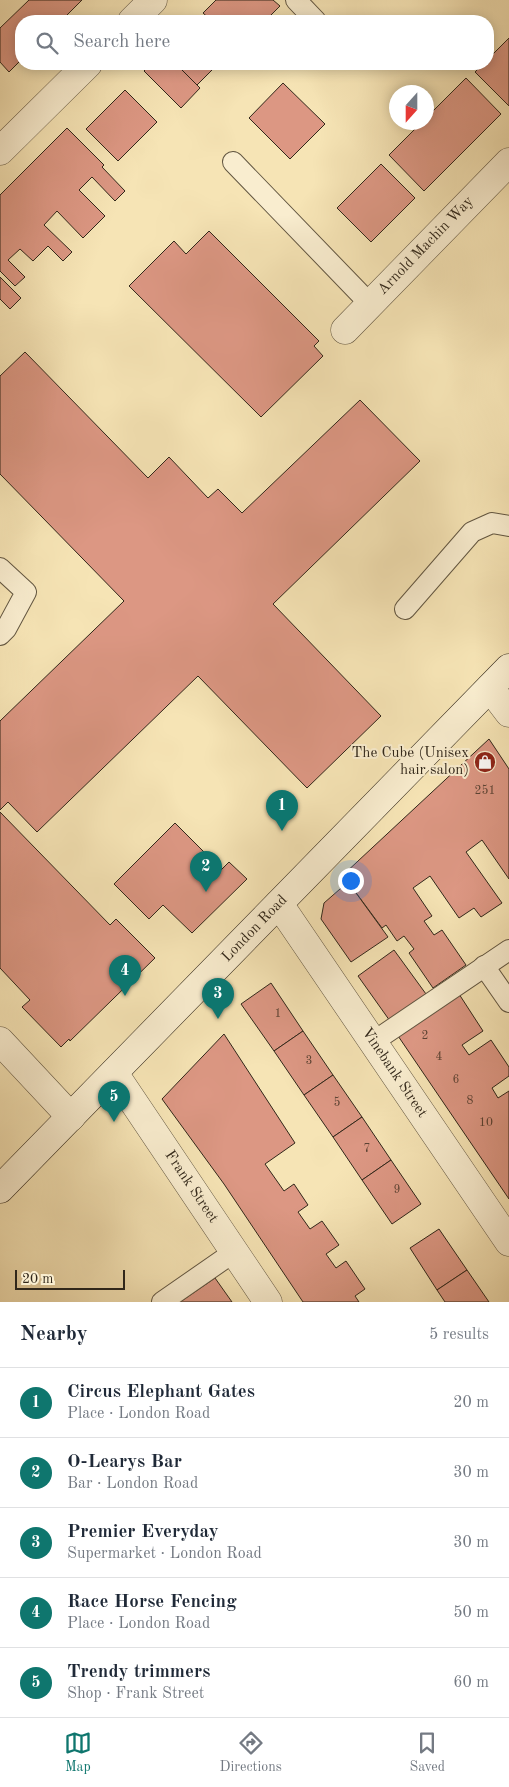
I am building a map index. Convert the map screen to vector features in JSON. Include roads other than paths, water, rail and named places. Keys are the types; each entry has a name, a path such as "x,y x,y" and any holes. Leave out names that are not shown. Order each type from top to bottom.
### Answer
{"street":[{"path":"138,15 153,0"},
{"path":"0,150 82,70"},
{"name":"Arnold Machin Way","path":"345,330 509,162"},
{"name":"London Road","path":"0,1189 509,668"},
{"path":"490,688 509,713"},
{"name":"Vinebank Street","path":"279,904 509,1242"},
{"path":"0,1041 71,1117"},
{"name":"Frank Street","path":"114,1073 268,1302"}],"lane":[{"path":"296,0 310,15"},
{"path":"233,162 370,304"},
{"path":"405,609 472,532 492,523 509,526"},
{"path":"0,568 26,592 6,629 0,635"},
{"path":"373,1042 509,950"},
{"path":"484,966 509,1002"},
{"path":"162,1302 234,1252"}],"place":[{"name":"The Cube (Unisex hair salon)","path":"485,762"},
{"name":"Circus Elephant Gates","path":"282,831"},
{"name":"O-Learys Bar","path":"206,892"},
{"name":"Race Horse Fencing","path":"125,996"},
{"name":"Premier Everyday","path":"218,1019"},
{"name":"Trendy trimmers","path":"114,1122"}]}
